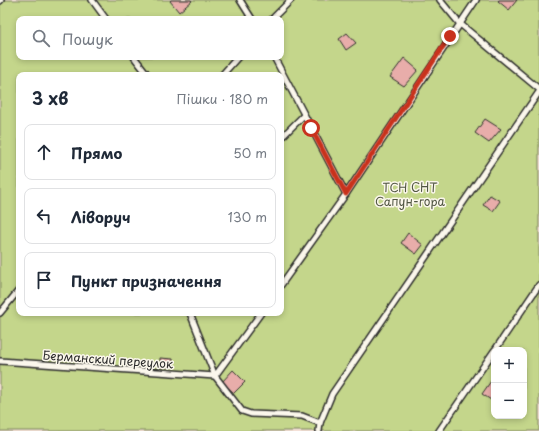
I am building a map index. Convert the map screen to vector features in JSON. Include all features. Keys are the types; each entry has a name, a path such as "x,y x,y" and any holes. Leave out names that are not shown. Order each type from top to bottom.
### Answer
{"lane":[{"path":"92,0 104,16"},
{"path":"240,0 250,16"},
{"path":"275,16 291,0"},
{"path":"440,0 459,23 539,89"},
{"path":"284,281 346,194 459,23 476,0"},
{"path":"136,60 146,72"},
{"path":"225,72 235,60"},
{"path":"276,60 282,72"},
{"path":"284,76 346,194"},
{"path":"319,431 320,423 332,394 539,92"},
{"path":"284,135 304,115"},
{"path":"496,347 539,285"},
{"path":"0,313 16,294"},
{"path":"191,316 215,376 242,411 251,414 302,416 320,423"},
{"path":"215,376 259,316"},
{"path":"439,431 491,354"},
{"name":"Берманский переулок","path":"0,361 215,376"}],"green space":[{"name":"ТСН СНТ Сапун-гора","path":"0,0 539,0 539,431 0,431"}],"building":[{"path":"517,0 509,10 498,1"},
{"path":"170,1 192,1 179,12"},
{"path":"347,33 356,43 346,50 339,39"},
{"path":"404,58 418,70 404,86 390,77"},
{"path":"485,119 501,129 489,143 475,133"},
{"path":"490,195 500,201 493,211 483,205"},
{"path":"408,233 423,245 416,254 401,243"},
{"path":"160,358 173,359 173,367 160,367"},
{"path":"233,370 245,382 234,393 222,382"},
{"path":"491,381 491,400 482,394"}],"route":[{"path":"311,128 346,194 450,36"}]}
